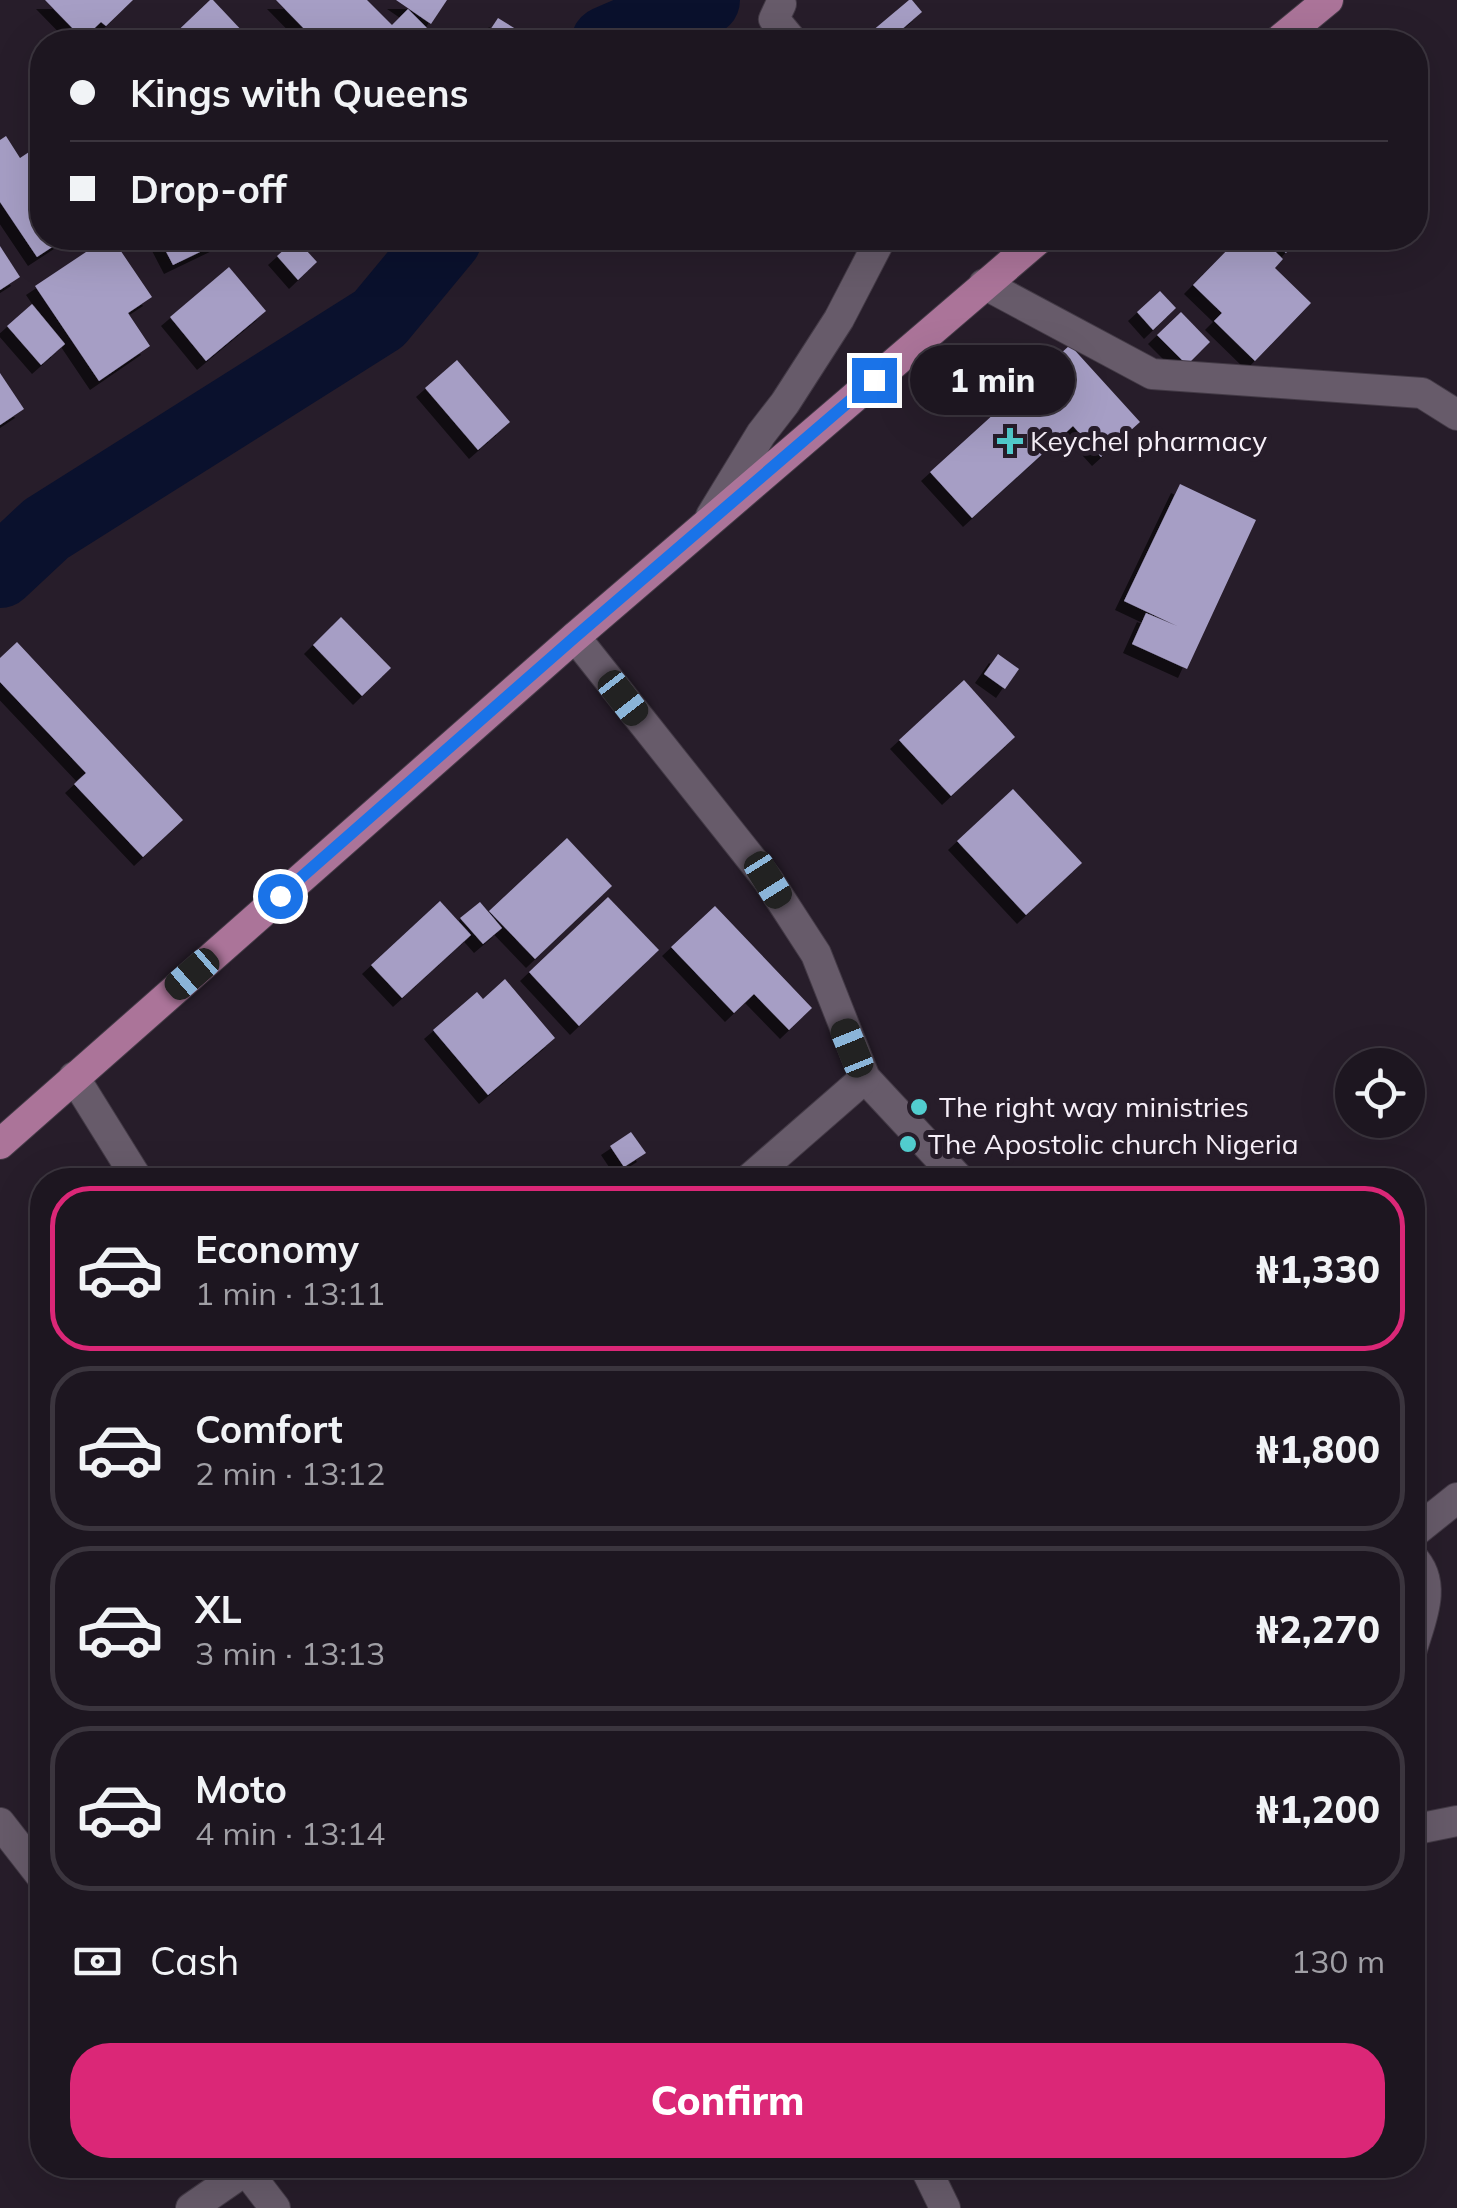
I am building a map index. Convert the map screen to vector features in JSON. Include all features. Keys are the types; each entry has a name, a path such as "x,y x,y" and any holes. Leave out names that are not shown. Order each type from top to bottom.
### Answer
{"main road":[{"path":"1291,30 1328,0"},
{"path":"0,1144 575,637 1025,250"}],"street":[{"path":"781,4 774,19 783,30"},
{"path":"707,523 761,434 839,319 876,250"},
{"path":"984,284 1152,374 1422,393 1457,415"},
{"path":"575,637 768,880 816,954 865,1078 949,1168"},
{"path":"74,1077 131,1168"},
{"path":"762,1168 865,1078"},
{"path":"1425,1524 1457,1498"},
{"path":"1425,1827 1457,1821"},
{"path":"0,1823 30,1862"},
{"path":"192,2208 231,2178"},
{"path":"252,2178 276,2208"},
{"path":"930,2178 945,2208"}],"building":[{"path":"45,0 133,0 106,26 101,22 93,30 74,30"},
{"path":"213,0 241,30 179,30"},
{"path":"276,0 367,0 392,25 408,9 429,30 305,30"},
{"path":"396,0 447,0 431,24"},
{"path":"909,0 922,12 901,30 873,30"},
{"path":"498,18 518,30 490,30"},
{"path":"6,136 20,158 30,151 30,247 0,202 0,140"},
{"path":"0,246 20,277 0,290"},
{"path":"89,250 120,250 152,297 128,313 150,346 99,381 35,286"},
{"path":"165,250 204,250 173,265"},
{"path":"284,250 306,250 317,262 298,280 277,256"},
{"path":"1227,250 1274,250 1283,259 1275,268 1311,303 1255,361 1214,321 1222,313 1193,285"},
{"path":"229,267 266,311 206,361 170,317"},
{"path":"1160,291 1176,308 1153,330 1137,312"},
{"path":"32,304 65,344 41,365 7,326"},
{"path":"1181,312 1210,342 1187,365 1157,335"},
{"name":"Keychel pharmacy","path":"1070,345 1140,422 1101,457 1073,426 972,518 930,472"},
{"path":"457,360 510,422 478,450 425,388"},
{"path":"0,373 24,409 0,425"},
{"path":"1180,484 1256,520 1187,669 1132,644 1146,613 1177,626 1124,601"},
{"path":"341,617 391,668 362,696 313,645"},
{"path":"17,642 183,820 143,857 74,784 86,773 0,682 0,658"},
{"path":"998,654 1019,669 1005,689 984,674"},
{"path":"964,680 1015,737 951,796 899,740"},
{"path":"1013,789 1082,863 1026,915 957,841"},
{"path":"567,838 612,886 535,959 489,911"},
{"path":"608,897 659,950 579,1026 529,972"},
{"path":"440,901 471,935 402,998 371,965"},
{"path":"480,902 502,928 483,944 460,918"},
{"path":"715,906 812,1008 789,1030 754,994 734,1013 671,947"},
{"path":"505,979 555,1038 488,1095 433,1030 477,992 483,999"},
{"path":"631,1132 646,1153 624,1167 610,1146"}],"waterway":[{"path":"635,30 704,0"},
{"path":"0,572 46,529 379,319 436,250"}],"place":[{"name":"Keychel pharmacy","path":"1010,441"},
{"name":"The right way ministries","path":"919,1107"},
{"name":"The Apostolic church Nigeria","path":"908,1144"}],"route":[{"path":"280,896 874,380"}]}
